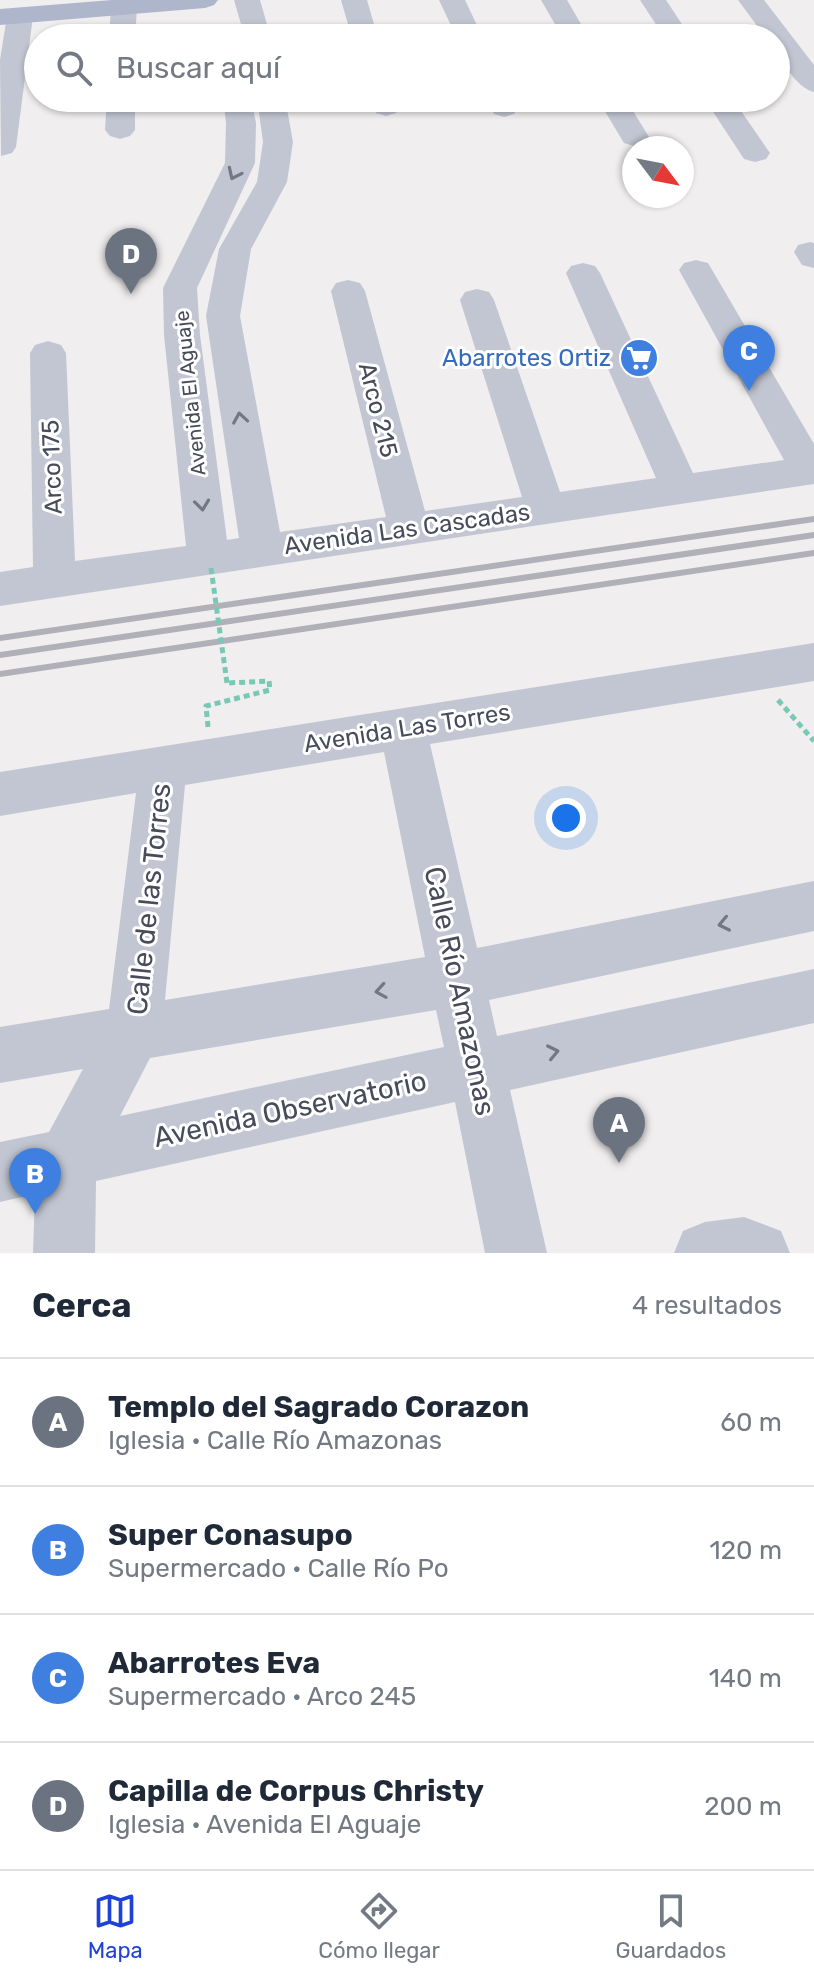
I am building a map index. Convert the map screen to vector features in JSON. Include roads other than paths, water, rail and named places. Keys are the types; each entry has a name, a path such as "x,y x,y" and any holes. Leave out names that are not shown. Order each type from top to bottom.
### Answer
{"main road":[{"path":"10,16 215,4"}],"street":[{"path":"247,0 254,24"},
{"path":"354,0 361,24"},
{"path":"452,0 463,24"},
{"path":"554,0 568,24"},
{"path":"653,0 669,24"},
{"path":"751,0 769,24"},
{"path":"123,24 124,7"},
{"path":"1,147 10,16"},
{"path":"790,52 814,84"},
{"path":"120,130 121,112"},
{"name":"Avenida El Aguaje","path":"210,563 182,335 180,288 240,163 239,112"},
{"name":"Avenida El Aguaje","path":"262,550 223,316 235,249 272,182 278,142 273,112"},
{"path":"619,112 633,136"},
{"path":"727,112 755,153"},
{"path":"696,270 812,470"},
{"path":"583,273 681,490"},
{"name":"Arco 215","path":"348,291 409,529"},
{"path":"477,300 546,509"},
{"name":"Arco 175","path":"48,353 55,581"},
{"name":"Avenida Las Cascadas","path":"0,589 210,563 262,550 812,470"},
{"name":"Avenida Las Torres","path":"0,794 814,662"},
{"name":"Calle Río Amazonas","path":"403,728 516,1253"},
{"name":"Calle de las Torres","path":"67,1158 134,1031 163,768"},
{"path":"0,1055 458,979 814,906"},
{"name":"Avenida Observatorio","path":"0,1172 814,996"},
{"path":"64,1253 67,1158"},
{"path":"705,1253 744,1248 759,1253"}],"railway":[{"path":"0,638 814,519"},
{"path":"0,655 814,535"},
{"path":"0,674 814,553"}],"place":[{"name":"Capilla de Corpus Christy","path":"131,294"},
{"name":"Abarrotes Ortiz","path":"639,358"},
{"name":"Abarrotes Eva","path":"749,391"},
{"name":"Templo del Sagrado Corazon","path":"619,1163"},
{"name":"Super Conasupo","path":"35,1214"}]}
